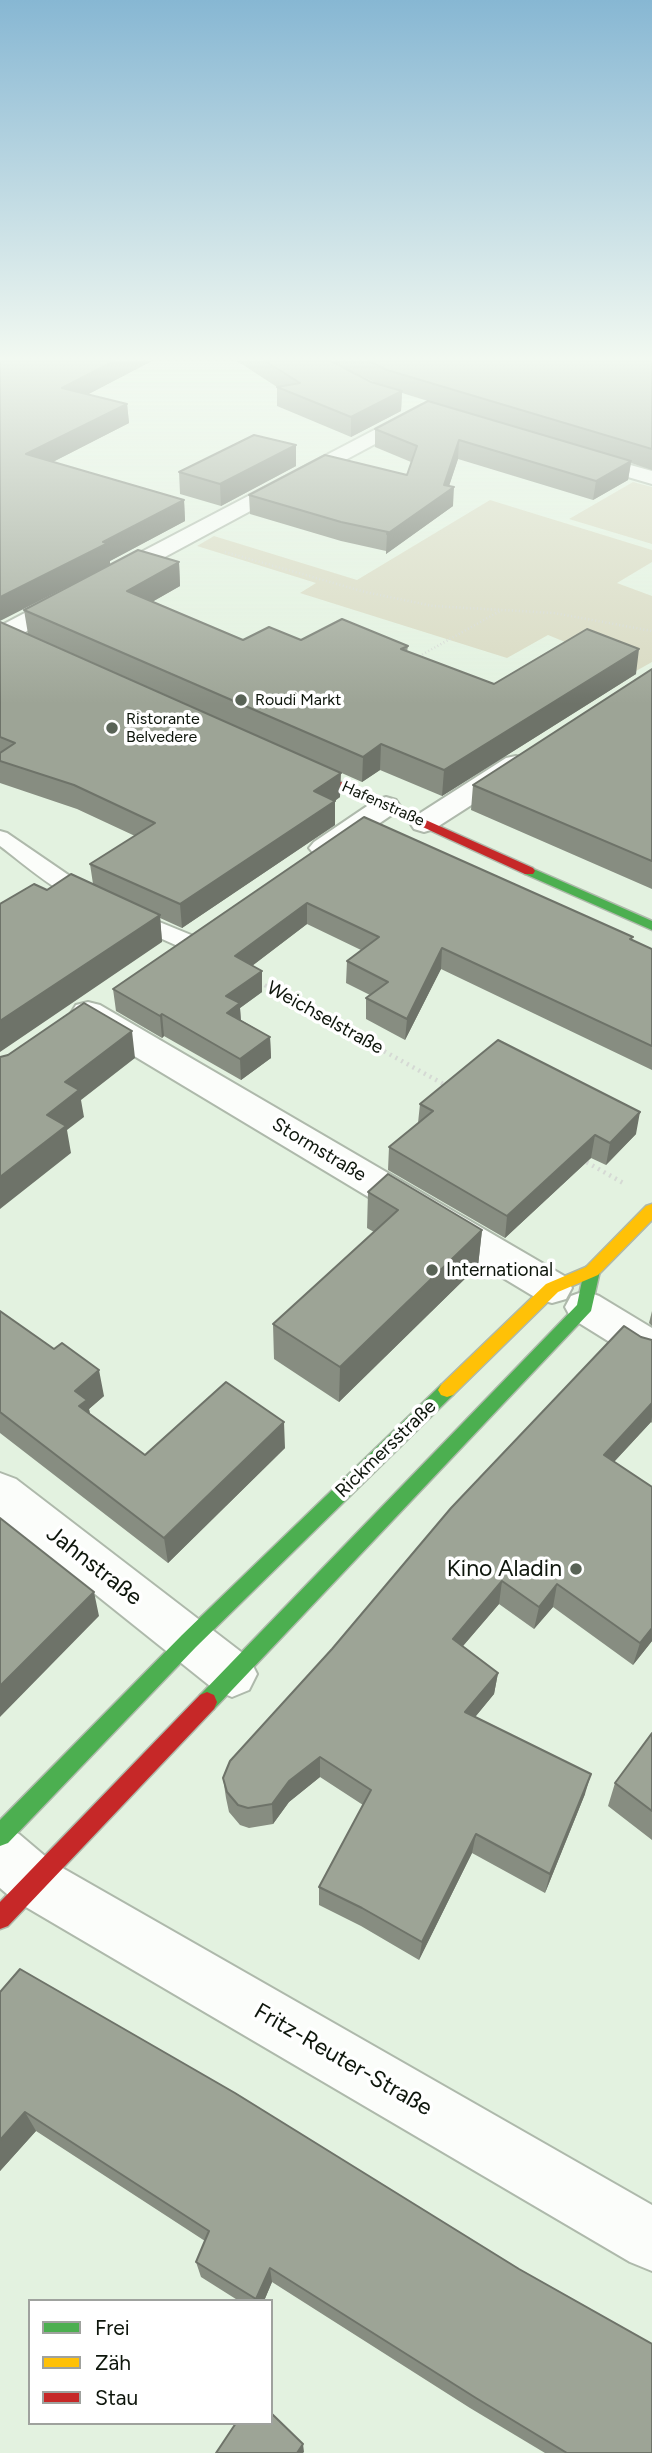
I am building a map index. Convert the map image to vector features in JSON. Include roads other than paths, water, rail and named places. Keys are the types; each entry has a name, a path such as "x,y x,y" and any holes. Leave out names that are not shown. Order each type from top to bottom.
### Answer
{"main road":[{"name":"Hafenstraße","path":"282,758 652,926"},
{"name":"Rickmersstraße","path":"11,1884 232,1674 576,1289 652,1210"},
{"name":"Rickmersstraße","path":"0,1835 189,1641 576,1289"}],"street":[{"path":"10,635 181,539 306,475"},
{"path":"424,822 538,750"},
{"path":"298,866 386,806"},
{"name":"Stormstraße","path":"87,1012 576,1289 652,1348"},
{"name":"Jahnstraße","path":"0,1492 189,1641"},
{"path":"189,1641 232,1674"},
{"name":"Fritz-Reuter-Straße","path":"11,1884 652,2240"}],"lane":[{"path":"0,837 72,889 188,942"}],"place":[{"name":"Roudi Markt","path":"241,700"},
{"name":"Ristorante Belvedere","path":"112,728"},
{"name":"International","path":"432,1270"},
{"name":"Kino Aladin","path":"576,1569"}]}
